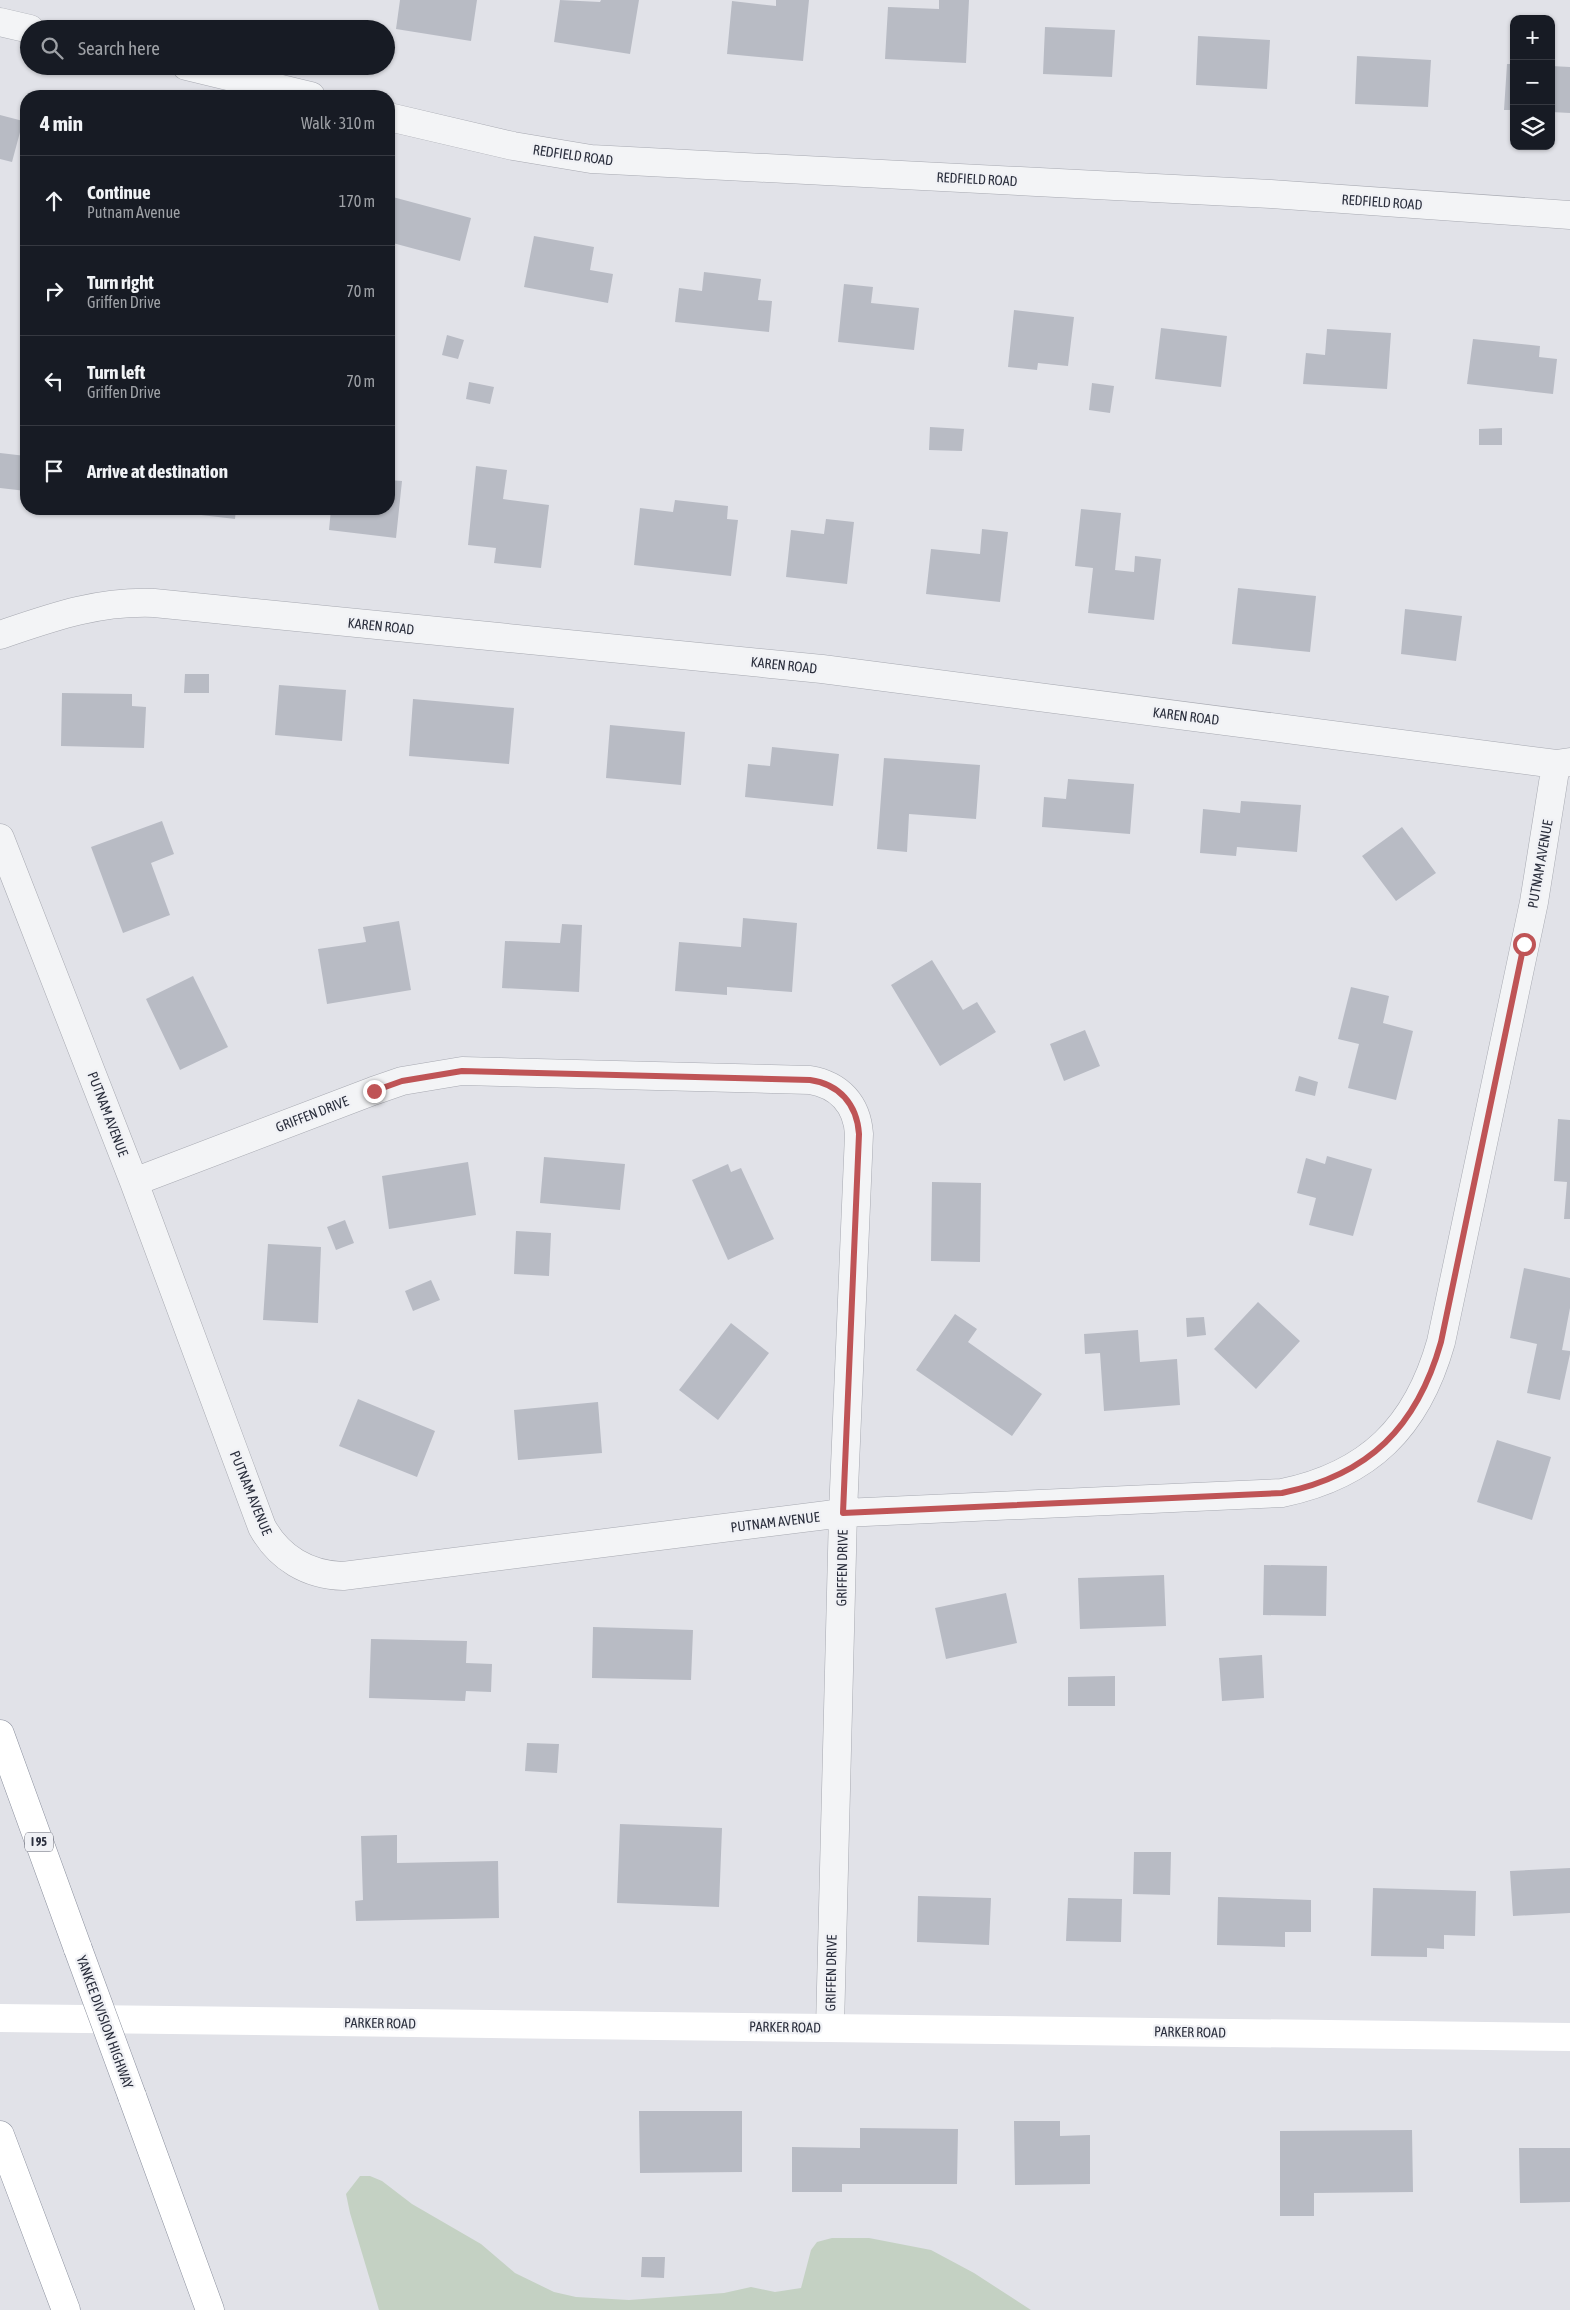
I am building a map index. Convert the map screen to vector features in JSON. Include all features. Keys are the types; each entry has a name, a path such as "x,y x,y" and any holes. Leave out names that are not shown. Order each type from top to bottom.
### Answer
{"main road":[{"name":"YANKEE DIVISION HIGHWAY","path":"0,1734 210,2310"},
{"name":"PARKER ROAD","path":"0,2018 1570,2037"},
{"path":"0,2135 66,2310"}],"street":[{"path":"0,22 20,27"},
{"path":"224,75 286,90"},
{"name":"REDFIELD ROAD","path":"395,117 514,146 591,159 1271,194 1570,215"},
{"name":"KAREN ROAD","path":"0,635 85,608 127,602 154,603 822,669 1563,763"},
{"name":"PUTNAM AVENUE","path":"0,838 134,1182 258,1518 273,1544 288,1558 304,1568 323,1574 353,1575 843,1513 1282,1493 1323,1482 1342,1474 1360,1463 1393,1435 1406,1419 1425,1389 1441,1342 1563,763"},
{"name":"GRIFFEN DRIVE","path":"134,1182 374,1091 432,1075 462,1071 810,1080 833,1087 845,1097 854,1110 859,1134 843,1513 830,2028"}],"green space":[{"path":"360,2176 370,2176 382,2181 412,2204 481,2244 515,2273 554,2292 576,2297 629,2300 724,2293 751,2287 775,2292 801,2288 811,2250 817,2242 832,2238 869,2238 931,2250 974,2273 1031,2310 379,2310 346,2194"}],"building":[{"path":"400,0 477,0 471,41 396,29"},
{"path":"560,0 600,2 601,0 639,0 630,54 554,42"},
{"path":"776,0 809,0 803,61 727,54 732,1 776,6"},
{"path":"939,0 969,0 966,63 885,59 888,7 939,9"},
{"path":"1045,27 1115,30 1112,77 1043,74"},
{"path":"1198,36 1270,40 1267,89 1196,85"},
{"path":"1357,56 1431,60 1428,107 1355,104"},
{"path":"1507,64 1510,64 1510,110 1504,110"},
{"path":"1555,66 1570,67 1570,113 1555,112"},
{"path":"0,115 20,120 20,132 12,162 0,159"},
{"path":"395,198 471,218 460,261 395,244"},
{"path":"534,236 594,247 590,270 613,274 608,303 524,287"},
{"path":"704,272 761,279 758,300 772,301 769,332 675,322 679,288 702,291"},
{"path":"844,284 873,287 871,303 919,308 914,350 838,342"},
{"path":"1014,310 1074,317 1068,366 1038,363 1037,370 1008,367"},
{"path":"1161,328 1227,336 1221,387 1155,379"},
{"path":"1327,329 1391,333 1387,389 1303,384 1306,353 1325,355"},
{"path":"447,335 464,340 458,359 442,355"},
{"path":"1473,339 1540,346 1539,357 1557,359 1553,394 1467,384"},
{"path":"469,382 494,387 490,404 466,399"},
{"path":"1092,383 1114,386 1110,413 1089,410"},
{"path":"930,427 964,429 962,451 929,450"},
{"path":"1502,428 1502,445 1479,445 1479,429"},
{"path":"0,453 20,455 20,490 0,488"},
{"path":"476,466 507,470 503,499 549,505 541,568 494,563 496,548 468,545"},
{"path":"395,480 402,481 396,538 329,530 330,515 395,515"},
{"path":"675,500 728,506 727,519 738,520 731,576 634,565 640,508 673,512"},
{"path":"1081,509 1121,513 1115,570 1134,572 1135,556 1161,559 1154,620 1088,613 1093,568 1075,566"},
{"path":"201,515 235,515 235,519"},
{"path":"826,519 854,522 847,584 786,577 791,530 824,534"},
{"path":"982,529 1008,532 1000,602 926,594 931,549 980,554"},
{"path":"1238,588 1316,596 1310,652 1232,644"},
{"path":"1405,609 1462,616 1456,661 1401,654"},
{"path":"185,674 209,674 209,693 184,693"},
{"path":"279,685 346,690 342,741 275,735"},
{"path":"62,693 132,694 132,706 146,707 144,748 61,746"},
{"path":"413,699 514,708 509,764 409,756"},
{"path":"610,725 685,732 681,785 606,778"},
{"path":"772,747 839,754 833,806 745,797 748,764 770,766"},
{"path":"884,758 980,765 976,819 909,814 907,852 877,849"},
{"path":"1068,779 1134,784 1130,834 1042,827 1044,797 1066,799"},
{"path":"1241,801 1301,805 1297,852 1237,847 1236,856 1200,853 1203,809 1240,813"},
{"path":"162,821 174,854 151,863 170,915 123,933 91,847"},
{"path":"1402,827 1436,873 1396,901 1362,856"},
{"path":"743,918 797,923 792,992 727,987 727,995 675,991 679,942 741,947"},
{"path":"399,921 411,990 327,1004 318,949 366,942 363,927"},
{"path":"562,924 582,925 579,992 502,988 505,941 560,943"},
{"path":"932,960 963,1010 977,1002 996,1032 940,1066 891,985"},
{"path":"193,976 228,1047 180,1070 146,999"},
{"path":"1351,987 1389,996 1383,1023 1413,1031 1396,1100 1348,1088 1359,1044 1338,1039"},
{"path":"1085,1030 1100,1066 1064,1081 1050,1044"},
{"path":"1299,1076 1318,1082 1315,1096 1295,1091"},
{"path":"1558,1119 1570,1120 1570,1219 1564,1219 1567,1182 1554,1181"},
{"path":"1327,1156 1372,1169 1353,1236 1309,1225 1316,1198 1297,1193 1306,1158 1325,1164"},
{"path":"544,1157 625,1164 620,1210 540,1203"},
{"path":"468,1162 476,1215 389,1229 382,1176"},
{"path":"728,1164 731,1172 741,1168 774,1239 728,1260 692,1180"},
{"path":"932,1182 981,1183 980,1262 931,1261"},
{"path":"345,1220 354,1243 336,1250 327,1227"},
{"path":"516,1231 551,1233 549,1276 514,1274"},
{"path":"268,1244 321,1247 318,1323 263,1320"},
{"path":"1524,1268 1570,1278 1570,1308 1562,1350 1570,1351 1570,1354 1560,1400 1527,1393 1537,1344 1510,1338"},
{"path":"431,1280 440,1300 413,1311 405,1291"},
{"path":"1258,1302 1300,1341 1256,1389 1214,1349"},
{"path":"955,1314 977,1329 968,1342 1042,1394 1012,1436 916,1370"},
{"path":"1204,1317 1206,1335 1187,1337 1186,1318"},
{"path":"731,1323 769,1353 718,1420 679,1390"},
{"path":"1138,1330 1140,1362 1177,1359 1180,1405 1104,1411 1100,1353 1085,1354 1084,1334"},
{"path":"358,1399 435,1431 417,1477 339,1446"},
{"path":"598,1402 602,1453 518,1460 514,1410"},
{"path":"1497,1440 1551,1457 1532,1520 1477,1502"},
{"path":"1264,1565 1327,1566 1326,1616 1263,1615"},
{"path":"1164,1575 1166,1626 1080,1629 1078,1578"},
{"path":"1006,1593 1017,1643 946,1659 935,1608"},
{"path":"593,1627 693,1630 691,1680 592,1678"},
{"path":"371,1639 467,1641 466,1663 492,1664 491,1692 466,1691 465,1701 369,1698"},
{"path":"1262,1655 1264,1698 1222,1701 1219,1658"},
{"path":"1115,1676 1115,1706 1068,1706 1068,1677"},
{"path":"527,1743 559,1744 557,1773 525,1771"},
{"path":"620,1824 722,1828 719,1907 617,1903"},
{"path":"397,1835 397,1863 498,1861 499,1918 356,1921 355,1901 363,1900 361,1836"},
{"path":"1134,1852 1171,1852 1170,1895 1133,1894"},
{"path":"1570,1868 1570,1913 1513,1916 1510,1871"},
{"path":"1373,1888 1476,1891 1475,1936 1444,1935 1444,1949 1427,1948 1427,1957 1371,1956"},
{"path":"918,1896 991,1898 989,1945 917,1942"},
{"path":"1218,1897 1311,1900 1311,1932 1285,1932 1285,1947 1217,1945"},
{"path":"1068,1898 1122,1899 1121,1942 1066,1941"},
{"path":"639,2111 742,2111 742,2172 640,2173"},
{"path":"1014,2121 1060,2121 1060,2136 1090,2135 1090,2184 1015,2185"},
{"path":"860,2128 958,2129 957,2184 842,2184 842,2192 792,2192 792,2147 860,2148"},
{"path":"1412,2130 1413,2192 1314,2193 1314,2216 1280,2216 1280,2131"},
{"path":"1519,2148 1570,2148 1570,2202 1520,2203"},
{"path":"642,2257 665,2257 664,2278 641,2277"}],"route":[{"path":"374,1091 402,1081 432,1075 462,1071 492,1071 810,1080 833,1087 845,1097 854,1110 859,1134 843,1513 1282,1493 1303,1489 1323,1482 1342,1474 1360,1463 1393,1435 1418,1402 1428,1383 1441,1342 1524,944"}]}
